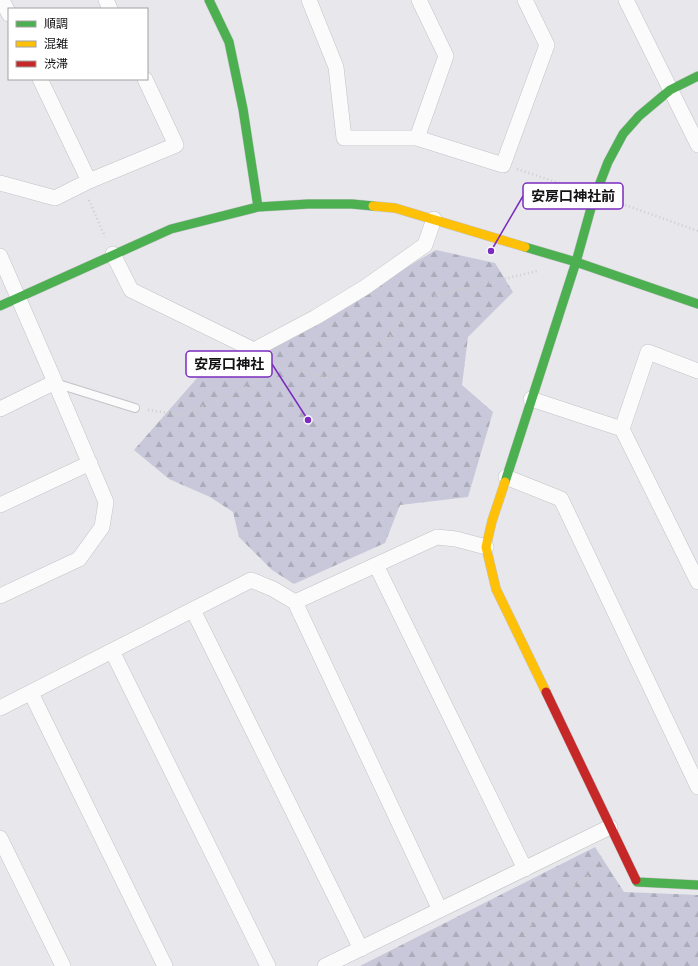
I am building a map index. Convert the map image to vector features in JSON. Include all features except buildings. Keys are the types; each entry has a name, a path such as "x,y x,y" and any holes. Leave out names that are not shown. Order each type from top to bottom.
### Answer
{"street":[{"path":"2,0 8,12"},
{"path":"209,0 229,42 243,109 258,207"},
{"path":"309,0 336,67 344,138 417,138 503,165 547,45 525,0"},
{"path":"417,138 446,56 419,0"},
{"path":"626,0 698,145"},
{"path":"698,76 670,90 639,116 623,134 608,162 596,195 576,262 492,521 486,547 496,589 637,882 698,885"},
{"path":"40,80 85,182"},
{"path":"0,183 55,198 85,182 176,144 144,80"},
{"path":"0,306 171,228 258,207 308,204 352,204 395,208 576,262 698,304"},
{"path":"113,254 131,290 254,350 316,317 357,292 426,245 434,219"},
{"path":"0,256 106,502 102,527 79,559 0,596"},
{"path":"698,370 648,352 622,429 698,582"},
{"path":"0,409 55,382"},
{"path":"531,399 622,429"},
{"path":"0,505 90,463"},
{"path":"506,477 561,499 698,787"},
{"path":"295,602 437,537 456,539 486,547"},
{"path":"376,564 525,869"},
{"path":"0,708 251,580 273,589 295,602 440,910"},
{"path":"193,610 361,949"},
{"path":"112,651 268,966"},
{"path":"31,692 165,966"},
{"path":"326,966 525,869 612,832"},
{"path":"0,838 63,966"}],"lane":[{"path":"55,382 135,408"}],"path":[{"path":"503,165 596,195 698,231"},
{"path":"85,182 113,254"},
{"path":"135,408 181,415 245,388 276,366 326,377 392,335 414,301 538,271"},
{"path":"505,966 519,946 539,910 588,874 612,832"}],"green space":[{"path":"436,250 495,263 513,292 468,337 462,385 493,412 468,497 400,505 385,543 294,584 272,570 239,537 233,512 210,497 169,479 134,450 198,377 248,360"},
{"path":"595,847 624,892 698,895 698,966 360,966"}],"traffic: fast":[{"path":"209,0 229,42 243,109 258,207"},
{"path":"505,482 576,262 593,201 608,162 623,134 639,116 670,90 698,76"},
{"path":"0,306 171,229 258,207 308,204 352,204 373,206"},
{"path":"525,247 576,262 698,304"},
{"path":"636,880 637,882 698,885"}],"traffic: slow":[{"path":"373,206 395,208 525,247"},
{"path":"505,482 492,521 486,547 496,589 546,692"}],"traffic: jam":[{"path":"546,692 636,880"}],"place":[{"name":"安房口神社前","path":"491,251"},
{"name":"安房口神社","path":"308,420"}]}
